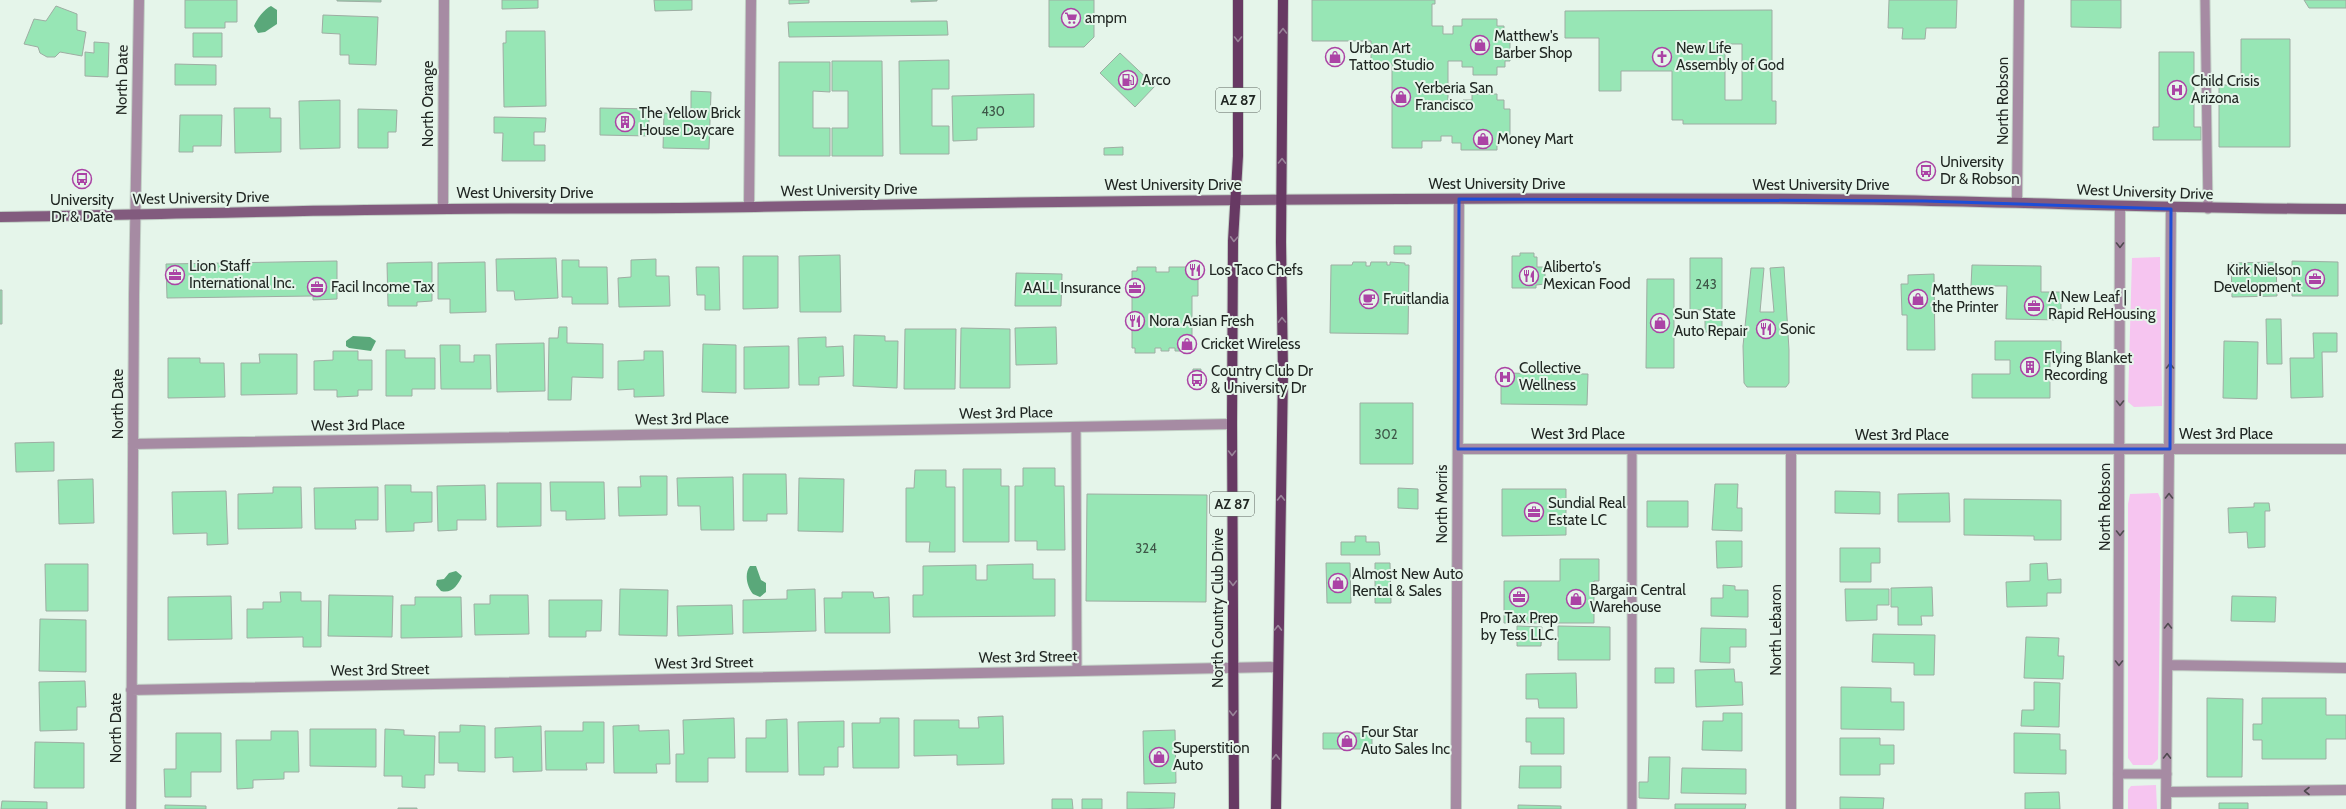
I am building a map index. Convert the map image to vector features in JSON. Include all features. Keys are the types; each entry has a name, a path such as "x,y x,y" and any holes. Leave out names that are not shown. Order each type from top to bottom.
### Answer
{"main road":[{"name":"North Country Club Drive","path":"1234,809 1232,424 1233,241 1237,200 1238,0"},
{"path":"1276,809 1283,373 1283,0"},
{"name":"West University Drive","path":"0,217 443,209 749,207 1012,201 1459,199 2017,202 2171,209 2346,209"}],"street":[{"name":"North Date","path":"131,809 135,215 139,0"},
{"name":"North Orange","path":"443,209 444,0"},
{"path":"749,207 750,0"},
{"name":"North Robson","path":"2017,202 2019,0"},
{"name":"North Morris","path":"1456,809 1459,199"},
{"name":"North Robson","path":"2118,809 2120,206"},
{"path":"2166,809 2171,209"},
{"name":"West 3rd Place","path":"133,444 1232,424"},
{"name":"West 3rd Place","path":"1458,449 2346,449"},
{"name":"North Lebaron","path":"1791,450 1791,809"},
{"path":"2168,665 2346,668"},
{"name":"West 3rd Street","path":"131,690 1278,667"},
{"path":"2167,792 2346,790"}],"lane":[{"path":"2205,0 2208,209"},
{"path":"1076,427 1077,671"},
{"path":"1632,450 1632,809"},
{"path":"2118,774 2167,774"}],"highlighted area":[{"path":"1459,199 1925,201 2171,209 2170,449 1458,449"}],"shaded area":[{"path":"271,6 277,10 277,24 265,32 258,33 254,26 264,12"},
{"path":"2160,257 2162,406 2134,407 2128,402 2132,258"},
{"path":"353,336 370,337 376,341 371,351 349,348 346,346 346,341"},
{"path":"2158,493 2161,500 2158,759 2152,765 2133,765 2128,758 2128,504 2130,494"},
{"path":"750,566 756,566 761,580 766,583 766,592 760,597 753,594 749,588 747,573"},
{"path":"456,571 462,576 459,583 451,590 445,592 441,591 436,585 437,580 444,579 449,573"},
{"path":"2156,785 2157,809 2128,809 2128,790 2131,786"}],"building":[{"path":"185,0 237,0 237,22 225,22 225,28 185,28"},
{"path":"381,0 381,2 337,1"},
{"path":"502,0 538,0 538,8 502,9"},
{"path":"654,0 692,0 692,10 655,11"},
{"path":"789,0 809,0 809,3 789,4"},
{"path":"911,0 937,0 937,1 911,2"},
{"name":"ampm","path":"1049,0 1094,0 1094,37 1084,47 1049,47"},
{"path":"1312,0 1435,0 1435,4 1432,4 1432,26 1443,26 1443,34 1453,34 1453,26 1462,26 1462,19 1497,19 1497,26 1504,26 1504,34 1510,34 1510,61 1505,61 1505,67 1497,67 1497,75 1473,75 1473,67 1462,67 1462,61 1448,61 1448,109 1463,109 1463,100 1472,100 1472,94 1497,94 1497,100 1504,100 1504,109 1510,109 1510,135 1504,135 1504,142 1497,142 1497,150 1461,150 1461,143 1452,143 1452,136 1441,136 1441,141 1422,141 1422,148 1392,148 1392,64 1371,64 1371,41 1312,41"},
{"path":"1889,0 1957,0 1956,28 1926,28 1925,39 1902,39 1903,28 1888,28"},
{"path":"2071,0 2121,0 2121,28 2071,27"},
{"path":"2304,0 2346,0 2346,8 2309,8"},
{"path":"56,6 77,14 77,30 86,32 82,56 60,52 55,57 47,57 40,53 38,47 24,44 34,19 46,21"},
{"name":"New Life Assembly of God","path":"1772,10 1772,101 1776,101 1776,124 1683,124 1683,120 1672,120 1672,71 1621,71 1621,91 1599,91 1599,38 1565,38 1565,11","holes":["1725,44 1742,44 1742,100 1725,100"]},
{"path":"323,15 378,17 376,65 349,64 349,55 340,55 340,34 322,33"},
{"path":"947,21 948,35 789,37 788,22"},
{"path":"506,31 545,31 546,106 504,107 503,43 506,43"},
{"path":"193,33 222,33 222,57 193,57"},
{"path":"2241,39 2290,39 2290,147 2219,147 2219,85 2241,85"},
{"path":"94,42 109,43 108,77 85,76 85,52 94,53"},
{"name":"Child Crisis Arizona","path":"2159,52 2194,52 2194,127 2201,127 2201,140 2153,140 2153,127 2159,127"},
{"name":"Arco","path":"1120,53 1155,86 1135,107 1100,73"},
{"path":"949,60 949,89 932,89 932,126 949,126 949,154 900,154 899,61"},
{"path":"832,61 882,61 883,156 832,156 832,128 848,128 848,91 832,91"},
{"path":"779,62 830,62 830,92 813,91 813,128 830,128 830,156 779,156"},
{"path":"175,64 216,65 216,85 175,85"},
{"path":"691,91 711,92 709,149 663,148 664,113 691,114"},
{"path":"1034,94 1034,127 977,128 977,140 953,141 952,96"},
{"path":"340,100 340,148 300,149 299,101"},
{"path":"234,108 270,108 270,118 281,118 281,152 235,153"},
{"name":"The Yellow Brick House Daycare","path":"600,108 649,109 649,136 600,135"},
{"path":"358,109 397,110 396,132 388,132 388,148 358,148"},
{"path":"180,115 222,115 221,146 193,146 193,152 179,152"},
{"path":"494,117 546,118 545,132 534,132 534,145 545,145 545,161 502,161 503,133 494,133"},
{"path":"1123,147 1123,155 1104,155 1104,148"},
{"path":"1394,246 1411,246 1411,254 1394,254"},
{"name":"Aliberto's Mexican Food","path":"1520,253 1534,253 1534,257 1537,257 1537,267 1545,267 1545,284 1536,285 1536,288 1512,288 1512,256 1520,256"},
{"path":"840,255 841,312 800,312 799,256"},
{"path":"743,256 778,256 778,308 743,309"},
{"path":"556,258 558,298 515,300 514,291 497,291 496,259"},
{"path":"1690,258 1722,258 1722,332 1705,332 1705,310 1690,310"},
{"path":"656,259 656,276 669,276 670,306 619,307 618,278 631,277 631,260"},
{"path":"562,260 579,260 579,267 607,267 608,304 572,304 572,297 562,297"},
{"path":"337,261 337,299 313,300 313,296 167,298 166,264"},
{"name":"Kirk Nielson Development","path":"2292,261 2338,262 2338,296 2292,296"},
{"path":"432,262 432,301 417,302 417,306 388,306 387,263"},
{"path":"485,262 486,312 450,313 450,299 438,299 438,263"},
{"name":"Fruitlandia","path":"1353,262 1366,262 1366,266 1370,266 1371,262 1387,262 1387,265 1390,265 1390,262 1405,263 1405,265 1409,265 1408,334 1330,333 1331,265 1352,265"},
{"path":"2276,262 2277,296 2232,297 2231,263"},
{"name":"A New Leaf | Rapid ReHousing","path":"1972,265 2041,266 2041,292 2061,292 2061,320 2006,319 2007,286 1971,286"},
{"path":"696,267 719,267 720,310 705,310 705,295 697,295"},
{"path":"1137,267 1156,267 1156,272 1169,272 1169,267 1198,267 1198,296 1192,296 1192,346 1189,346 1189,351 1175,351 1175,348 1169,348 1169,351 1161,351 1161,348 1155,348 1155,353 1135,353 1135,348 1132,348 1132,271 1137,271"},
{"name":"Sonic","path":"1784,267 1789,350 1789,383 1786,387 1747,387 1744,383 1743,346 1751,268 1764,268 1760,312 1774,312 1770,268"},
{"path":"1016,273 1062,274 1061,306 1015,306"},
{"name":"Matthews the Printer","path":"1934,274 1935,350 1907,350 1907,315 1902,315 1901,284 1908,284 1908,275"},
{"name":"Sun State Auto Repair","path":"1647,279 1674,279 1674,368 1646,368"},
{"path":"0,290 2,290 2,324 0,324"},
{"path":"2266,319 2281,319 2282,364 2267,364"},
{"path":"559,327 567,327 567,343 603,344 603,378 572,377 571,400 548,400 549,338 558,338"},
{"path":"1056,327 1057,364 1016,365 1015,328"},
{"path":"961,328 1010,329 1010,388 960,388"},
{"path":"905,329 956,329 955,389 904,389"},
{"path":"2313,333 2337,333 2337,352 2322,352 2323,397 2291,398 2290,358 2314,358"},
{"path":"854,335 885,336 885,341 898,341 897,388 853,386"},
{"path":"826,337 826,347 843,346 844,376 819,377 819,385 799,385 798,338"},
{"name":"Flying Blanket Recording","path":"1995,341 2061,341 2061,359 2050,359 2050,398 1972,398 1972,374 2010,374 2010,360 1995,360"},
{"path":"2224,341 2258,342 2257,399 2223,398"},
{"path":"544,343 545,391 497,392 496,344"},
{"path":"703,344 736,345 736,393 702,392"},
{"path":"440,345 460,345 460,362 474,362 474,355 490,355 491,389 441,389"},
{"path":"789,346 789,388 744,389 744,347"},
{"path":"386,350 405,350 405,358 435,358 435,389 412,389 412,396 386,396"},
{"path":"333,351 358,351 358,360 372,360 372,390 358,390 358,396 337,397 337,390 314,390 314,361 333,360"},
{"path":"644,351 663,351 664,396 634,397 634,389 618,390 618,361 644,360"},
{"path":"259,354 297,354 297,394 241,395 241,363 260,363"},
{"path":"168,358 200,358 200,363 224,363 225,397 168,398"},
{"path":"1193,369 1201,369 1200,384 1192,383"},
{"path":"1501,373 1588,374 1587,405 1501,404"},
{"path":"1360,403 1413,403 1413,464 1360,464"},
{"path":"54,442 54,471 16,472 15,443"},
{"path":"1023,468 1055,468 1055,486 1064,486 1065,550 1037,550 1037,541 1015,541 1015,486 1023,486"},
{"path":"963,469 1001,469 1001,486 1009,486 1009,542 963,542"},
{"path":"915,470 946,470 946,487 955,487 955,552 929,552 930,542 906,542 906,488 914,488"},
{"path":"743,474 786,474 787,514 767,514 767,521 743,521"},
{"path":"640,476 667,476 667,515 619,516 618,487 641,487"},
{"path":"733,477 734,530 701,530 700,506 678,506 677,478"},
{"path":"799,478 844,479 843,532 798,531"},
{"path":"93,479 94,523 59,524 58,480"},
{"path":"550,482 604,482 605,519 566,520 566,511 551,511"},
{"path":"497,483 541,483 541,526 497,527"},
{"path":"1715,484 1738,484 1737,508 1742,508 1742,531 1712,530"},
{"path":"385,485 411,485 411,492 432,492 432,522 414,523 414,531 386,532"},
{"path":"485,485 486,520 457,520 457,530 438,531 437,486"},
{"path":"273,487 301,487 302,528 238,529 238,494 273,493"},
{"path":"378,487 378,520 355,520 356,529 315,529 314,488"},
{"path":"1398,488 1418,489 1418,509 1398,508"},
{"name":"Sundial Real Estate LC","path":"1502,489 1566,489 1566,535 1502,536"},
{"path":"226,491 228,544 207,545 207,533 173,534 172,492"},
{"path":"1835,491 1880,492 1880,514 1835,513"},
{"path":"1949,493 1950,522 1898,522 1898,494"},
{"path":"1087,494 1207,495 1206,602 1086,601"},
{"path":"1964,499 2061,500 2061,540 2034,540 2034,536 1964,535"},
{"path":"1647,501 1688,501 1688,527 1647,527"},
{"path":"2254,503 2269,503 2270,511 2265,511 2265,547 2248,548 2247,532 2229,533 2228,508 2254,507"},
{"path":"1355,536 1366,536 1366,542 1379,542 1380,555 1341,555 1341,542 1355,542"},
{"path":"1716,541 1742,541 1742,567 1717,568"},
{"path":"1840,548 1880,548 1880,563 1871,563 1871,582 1840,582"},
{"path":"1560,559 1599,559 1599,581 1594,581 1594,623 1504,623 1504,581 1560,581"},
{"name":"Almost New Auto Rental & Sales","path":"1326,563 1350,563 1351,603 1327,603"},
{"path":"1375,563 1390,563 1391,603 1375,603"},
{"path":"2047,563 2048,580 2061,579 2061,593 2047,593 2047,606 2007,607 2006,582 2030,581 2030,564"},
{"path":"45,564 88,564 88,611 46,611"},
{"path":"1033,564 1033,579 1055,579 1055,616 913,617 913,595 923,595 923,566 976,565 976,580 987,580 987,565"},
{"path":"1723,585 1735,586 1735,590 1748,590 1748,617 1711,616 1711,598 1723,598"},
{"path":"1932,587 1933,616 1921,616 1922,625 1898,625 1898,607 1891,607 1891,588"},
{"path":"620,589 668,590 667,636 619,635"},
{"path":"815,589 816,631 743,633 743,600 787,599 787,590"},
{"path":"1845,589 1889,589 1889,605 1877,605 1877,620 1846,621"},
{"path":"280,592 301,592 301,601 321,601 321,647 303,647 303,637 247,638 247,609 263,609 263,602 281,602"},
{"path":"842,592 873,592 874,598 889,597 890,633 825,633 824,598 842,598"},
{"path":"329,595 393,596 392,637 328,636"},
{"path":"490,595 528,595 529,634 475,635 474,604 490,604"},
{"path":"231,596 232,639 168,640 168,597"},
{"path":"2232,596 2276,597 2275,622 2231,621"},
{"path":"415,597 461,597 462,637 401,638 401,605 415,605"},
{"path":"549,600 602,600 601,631 586,631 586,637 549,637"},
{"path":"732,605 733,634 678,636 677,606"},
{"path":"40,619 86,620 86,672 39,671"},
{"path":"1517,626 1542,627 1541,646 1517,646"},
{"path":"1558,626 1610,627 1610,660 1558,660"},
{"path":"1701,628 1746,629 1746,647 1730,647 1730,663 1700,662"},
{"path":"1873,634 1935,635 1934,675 1914,675 1914,663 1872,662"},
{"path":"2026,637 2059,638 2058,656 2064,656 2063,679 2024,678"},
{"path":"1655,668 1674,668 1674,683 1655,683"},
{"path":"1734,669 1735,682 1742,682 1743,705 1696,707 1695,670"},
{"path":"1576,673 1577,708 1539,708 1538,699 1526,699 1526,674"},
{"path":"85,681 86,707 77,707 77,730 40,731 39,682"},
{"path":"2034,682 2060,683 2059,727 2021,726 2022,710 2034,710"},
{"path":"1841,687 1891,688 1891,702 1904,702 1904,730 1841,729"},
{"path":"2207,698 2243,699 2242,777 2207,777"},
{"path":"2262,698 2326,698 2326,715 2346,715 2346,739 2326,739 2326,759 2262,759 2262,740 2253,740 2253,724 2262,724"},
{"path":"1723,713 1742,713 1742,751 1702,750 1703,721 1723,721"},
{"path":"1003,716 1004,764 957,765 957,755 914,756 914,720 959,720 959,728 979,728 978,717"},
{"path":"734,718 735,758 708,758 708,782 676,782 676,754 684,754 683,720"},
{"path":"880,718 899,718 899,768 853,768 852,723 880,723"},
{"path":"1526,718 1564,718 1564,754 1531,754 1531,742 1526,742"},
{"path":"787,719 788,772 746,772 746,738 766,738 766,720"},
{"path":"844,721 844,747 838,747 838,767 824,767 824,775 799,775 798,722"},
{"path":"583,722 604,722 604,763 586,763 587,770 546,770 545,731 583,731"},
{"path":"460,725 485,726 485,772 458,771 458,763 439,763 439,732 460,732"},
{"path":"639,725 639,731 669,730 670,764 656,764 657,773 614,773 613,726"},
{"path":"541,726 542,771 513,772 513,757 495,758 495,728"},
{"path":"310,729 376,729 376,767 310,766"},
{"path":"385,729 404,730 404,735 435,736 434,775 425,775 425,788 402,787 402,776 384,776"},
{"name":"Superstition Auto","path":"1175,730 1176,783 1144,784 1143,731"},
{"path":"271,731 298,731 299,772 284,772 284,779 253,780 253,788 237,789 236,740 271,740"},
{"path":"176,733 221,733 221,772 191,772 191,797 165,797 164,769 176,769"},
{"name":"Four Star Auto Sales Inc","path":"1323,733 1372,733 1372,749 1323,749"},
{"path":"2014,733 2060,734 2060,750 2066,750 2066,774 2014,773"},
{"path":"1840,738 1880,738 1880,745 1894,745 1894,764 1880,764 1880,775 1840,775"},
{"path":"35,742 84,743 84,788 34,788"},
{"path":"1649,757 1670,757 1669,799 1639,798 1639,782 1648,782"},
{"path":"1520,766 1561,766 1561,788 1519,788"},
{"path":"1682,768 1746,769 1746,794 1681,793"},
{"path":"1127,792 1175,793 1174,808 1127,809"},
{"path":"2059,792 2060,809 2025,809 2025,793"},
{"path":"1840,797 1884,798 1883,809 1840,809"},
{"path":"1052,799 1072,799 1073,809 1052,809"},
{"path":"1082,799 1102,799 1102,809 1082,809"},
{"path":"2,801 47,802 47,809 1,809"},
{"path":"2219,803 2248,803 2248,809 2219,809"},
{"path":"1675,804 1746,804 1745,809 1675,809"},
{"path":"165,805 206,806 206,809 165,809"},
{"path":"1518,805 1561,806 1561,809 1518,809"},
{"path":"417,808 417,809 398,809"}],"place":[{"name":"ampm","path":"1071,18"},
{"name":"Matthew's Barber Shop","path":"1480,45"},
{"name":"Urban Art Tattoo Studio","path":"1335,57"},
{"name":"New Life Assembly of God","path":"1662,57"},
{"name":"Arco","path":"1128,80"},
{"name":"Child Crisis Arizona","path":"2177,90"},
{"name":"Yerberia San Francisco","path":"1401,97"},
{"name":"The Yellow Brick House Daycare","path":"625,122"},
{"name":"Money Mart","path":"1483,139"},
{"name":"University Dr & Robson","path":"1926,171"},
{"name":"University Dr & Date","path":"82,179"},
{"name":"Los Taco Chefs","path":"1195,270"},
{"name":"Lion Staff International Inc.","path":"175,275"},
{"name":"Aliberto's Mexican Food","path":"1529,276"},
{"name":"Kirk Nielson Development","path":"2315,279"},
{"name":"Facil Income Tax","path":"317,287"},
{"name":"AALL Insurance","path":"1135,288"},
{"name":"Fruitlandia","path":"1369,299"},
{"name":"Matthews the Printer","path":"1918,299"},
{"name":"A New Leaf | Rapid ReHousing","path":"2034,306"},
{"name":"Nora Asian Fresh","path":"1135,321"},
{"name":"Sun State Auto Repair","path":"1660,323"},
{"name":"Sonic","path":"1766,329"},
{"name":"Cricket Wireless","path":"1187,344"},
{"name":"Flying Blanket Recording","path":"2030,367"},
{"name":"Collective Wellness","path":"1505,377"},
{"name":"Country Club Dr & University Dr","path":"1197,380"},
{"name":"Sundial Real Estate LC","path":"1534,512"},
{"name":"Almost New Auto Rental & Sales","path":"1338,583"},
{"name":"Pro Tax Prep by Tess LLC.","path":"1519,597"},
{"name":"Bargain Central Warehouse","path":"1576,599"},
{"name":"Four Star Auto Sales Inc","path":"1347,741"},
{"name":"Superstition Auto","path":"1159,757"}]}
